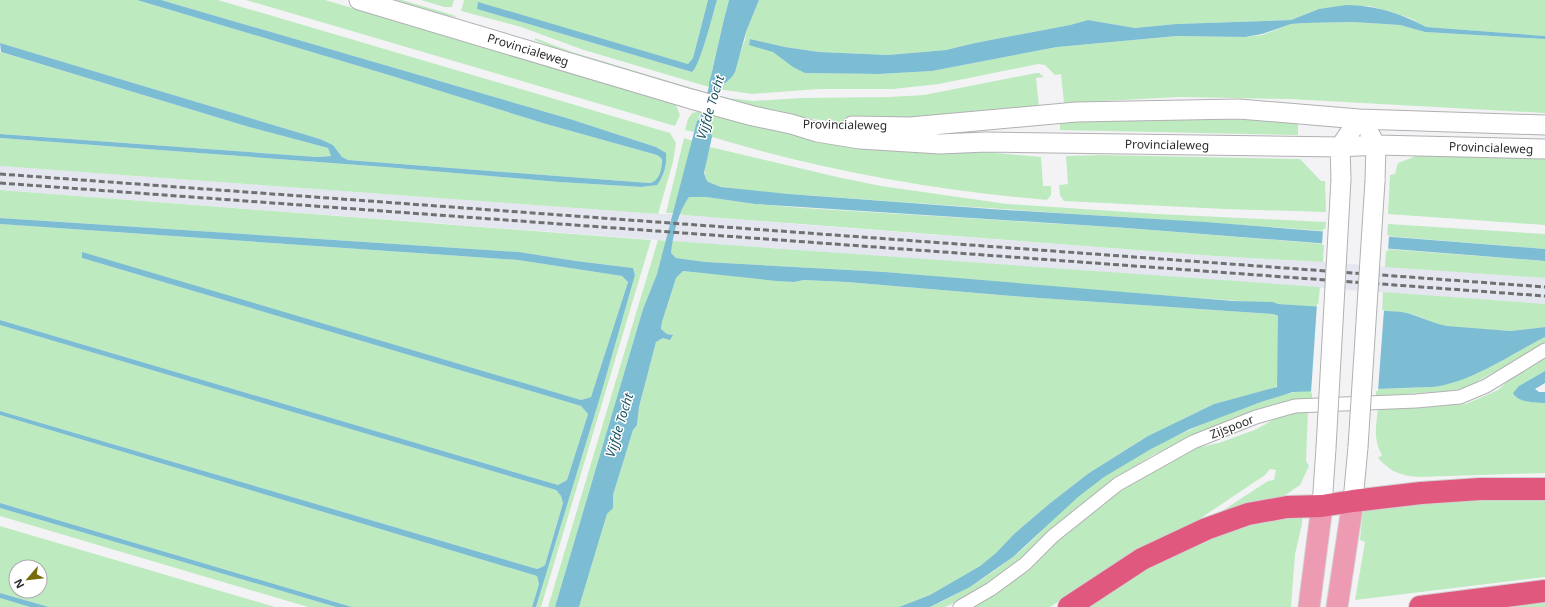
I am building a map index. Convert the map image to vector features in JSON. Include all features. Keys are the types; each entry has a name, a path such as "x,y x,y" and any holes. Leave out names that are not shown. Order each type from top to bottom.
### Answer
{"highway":[{"path":"1068,607 1142,560 1206,529 1248,514 1287,507 1322,506 1353,500 1421,493 1480,489 1545,489"},
{"path":"1420,607 1545,591"}],"main road":[{"name":"Provincialeweg","path":"359,0 753,116 791,124 817,132 860,139 940,144 986,142 1340,147 1376,145 1545,149"},
{"name":"Provincialeweg","path":"791,124 863,127 910,126 1076,112 1239,109 1359,119 1545,125"},
{"path":"1309,607 1322,506 1326,448 1341,179 1340,147 1359,119 1376,145 1375,181 1358,447 1353,500 1337,607"}],"street":[{"name":"Zijspoor","path":"960,607 991,589 1025,564 1053,536 1118,484 1192,442 1256,417 1295,406 1416,401 1460,397 1486,386 1545,350"}],"shaded area":[{"path":"0,166 658,214 680,214 1215,256 1545,278 1545,304 672,241 0,190"}],"green space":[{"path":"0,0 137,0 392,76 546,124 657,155 661,158 662,162 660,174 656,180 649,183 348,160 342,157 333,145 320,139 0,43"},
{"path":"161,0 218,0 670,133 676,143 673,162 658,214 0,166 0,138 385,167 559,182 642,187 655,184 659,181 664,171 664,152 656,147 570,119"},
{"path":"246,0 325,0 671,102 676,105 680,115 675,126"},
{"path":"384,0 402,0 456,16 426,12"},
{"path":"421,0 454,0 452,7 444,7"},
{"path":"464,0 708,0 693,58 688,64 479,3 477,9 692,72 700,56 717,0 729,0 709,87 584,50 521,27 461,11"},
{"path":"759,0 1545,0 1545,36 1425,27 1412,19 1369,6 1319,9 1291,20 1176,24 1135,28 1088,20 946,50 888,55 819,52 785,47 750,39 749,44 773,51 805,73 879,74 932,71 1057,47 1177,36 1245,37 1262,35 1291,24 1353,22 1400,25 1425,32 1545,39 1545,113 1290,99 1179,97 1064,103 1061,74 1055,75 1045,65 1038,64 939,84 893,89 819,89 752,94 718,89 731,78 745,40 746,32"},
{"path":"535,38 572,52 715,95 753,101 802,98 924,95 1036,73 1039,73 1044,77 1036,78 1039,107 870,123 834,122 799,117 719,99 560,51 535,40"},
{"path":"0,52 249,127 328,148 331,156 317,157 0,134"},
{"path":"702,111 697,121 695,132 685,130 688,119 692,113"},
{"path":"710,114 942,148 1041,157 1043,186 1051,186 1051,195 1047,200 962,191 836,169 753,149 712,137 709,119"},
{"path":"1175,118 1298,121 1298,135 1060,130 1060,123 1099,119"},
{"path":"684,138 693,141 674,213 666,213"},
{"path":"710,147 881,186 1007,204 1157,214 1326,222 1325,231 881,201 742,190 714,185 707,182 705,179 705,170"},
{"path":"1432,150 1545,155 1545,225 1388,214 1390,175 1395,174 1398,163"},
{"path":"1101,155 1300,159 1321,181 1325,181 1326,212 1225,209 1064,201 1060,195 1059,185 1068,184 1066,156"},
{"path":"0,190 651,240 541,607 536,607 601,394 635,275 633,268 519,252 0,218"},
{"path":"689,197 706,197 755,204 803,208 1127,228 1324,244 1323,262 1215,256 680,214 683,205"},
{"path":"0,224 518,260 622,276 628,282 591,397 581,400 82,253 82,258 581,406 588,414 567,480 558,485 0,320"},
{"path":"1388,224 1545,234 1545,249 1387,236"},
{"path":"658,240 666,241 657,274 643,309 555,607 548,607"},
{"path":"672,241 1320,287 1318,307 1039,286 885,272 706,262 676,258 670,253"},
{"path":"1386,249 1545,261 1545,278 1385,267"},
{"path":"683,271 793,282 804,280 847,282 1025,297 1273,314 1279,317 1277,385 1275,388 1214,404 1148,436 1089,473 1049,504 980,566 930,595 899,607 579,607 607,514 613,508 613,495 633,430 637,425 639,407 656,342 673,335 667,334 661,329 662,322 676,278"},
{"path":"1383,292 1545,304 1545,327 1510,331 1440,325 1415,315 1402,312 1382,312"},
{"path":"0,325 556,490 561,496 563,503 545,565 537,569 0,411"},
{"path":"1545,337 1545,344 1467,387 1451,391 1376,396 1376,389 1430,387 1451,383 1466,378 1493,366"},
{"path":"1545,358 1545,371 1519,386 1519,399 1545,403 1545,473 1418,477 1391,470 1378,458 1382,455 1376,438 1378,409 1466,404 1498,390 1516,373"},
{"path":"1299,391 1312,391 1312,399 1199,434 1153,455 1108,484 1066,517 1020,561 970,596 945,607 930,607 963,591 1013,557 1030,543 1077,497 1095,483 1134,458 1175,436 1239,410 1285,394"},
{"path":"1308,410 1306,461 1309,466 1300,485 1284,496 1222,511 1268,481 1274,480 1276,470 1270,469 1265,475 1195,522 1164,536 1130,555 1050,607 973,607 1006,587 1043,555 1086,514 1125,484 1191,449 1219,443 1257,429 1278,417 1294,411"},
{"path":"0,415 537,576 539,584 532,607 352,607 0,503"},
{"path":"1545,498 1545,577 1355,600 1365,542 1360,540 1363,508 1452,500"},
{"path":"0,508 336,607 308,607 0,516"},
{"path":"1279,514 1302,517 1302,524 1295,554 1291,607 1084,607 1182,547"},
{"path":"0,526 275,607 49,607 21,599 48,599 48,559 8,559 8,595 0,593"},
{"path":"0,598 30,607 0,607"},
{"path":"1545,603 1545,607 1502,607"}],"water":[{"path":"137,0 161,0 570,119 656,147 666,153 666,162 662,178 657,185 642,187 559,182 385,167 0,138 0,134 317,157 331,156 328,148 249,127 1,52 0,43 320,139 333,145 342,157 348,160 649,183 658,178 661,171 662,160 657,155 546,124 392,76"},
{"path":"708,0 717,0 699,60 692,72 477,9 478,2 688,64 693,58"},
{"name":"Vijfde Tocht","path":"729,0 759,0 746,32 735,72 731,78 718,89 709,119 712,137 704,173 708,182 721,187 789,194 991,209 1205,222 1545,249 1545,261 1127,228 755,204 706,197 689,197 685,203 675,231 671,253 676,258 706,262 885,272 1233,301 1273,302 1278,304 1402,312 1447,326 1510,331 1545,327 1545,337 1476,374 1447,384 1432,387 1293,392 1261,402 1190,429 1151,449 1104,477 1078,497 1013,557 970,587 930,607 899,607 930,595 980,566 1049,504 1089,473 1148,436 1214,404 1277,387 1278,316 1273,314 1025,297 847,282 804,280 794,282 777,281 683,271 676,278 662,322 661,329 667,334 673,335 670,340 663,338 656,342 639,407 637,425 633,430 613,495 613,508 607,514 579,607 555,607 643,309 657,274 697,121 700,118 709,87"},
{"path":"1346,5 1378,8 1406,17 1426,27 1545,36 1545,39 1425,32 1400,25 1353,22 1305,23 1291,24 1262,34 1245,37 1177,36 1057,47 932,71 879,74 805,73 793,67 773,52 749,45 750,39 785,47 819,52 888,55 946,50 1088,20 1135,28 1176,24 1291,20 1319,9"},
{"path":"0,218 519,252 633,268 635,275 601,394 536,607 532,607 539,584 537,576 0,415 0,411 537,569 545,565 563,503 561,496 556,490 0,325 0,320 558,485 567,480 588,414 581,406 82,258 82,252 581,400 591,397 628,282 622,276 518,260 0,224"},
{"path":"1545,371 1545,383 1535,389 1539,392 1545,392 1545,403 1527,401 1519,399 1515,396 1513,393 1519,386"},
{"path":"0,503 352,607 336,607 0,508"},
{"path":"0,593 8,595 8,599 21,599 49,607 30,607 0,598"}],"pier":[{"path":"1323,229 1389,235 1388,251 1322,245"},
{"path":"1317,304 1384,310 1378,391 1311,393"}],"railway":[{"path":"0,174 1545,287"},
{"path":"0,183 1545,296"}]}
